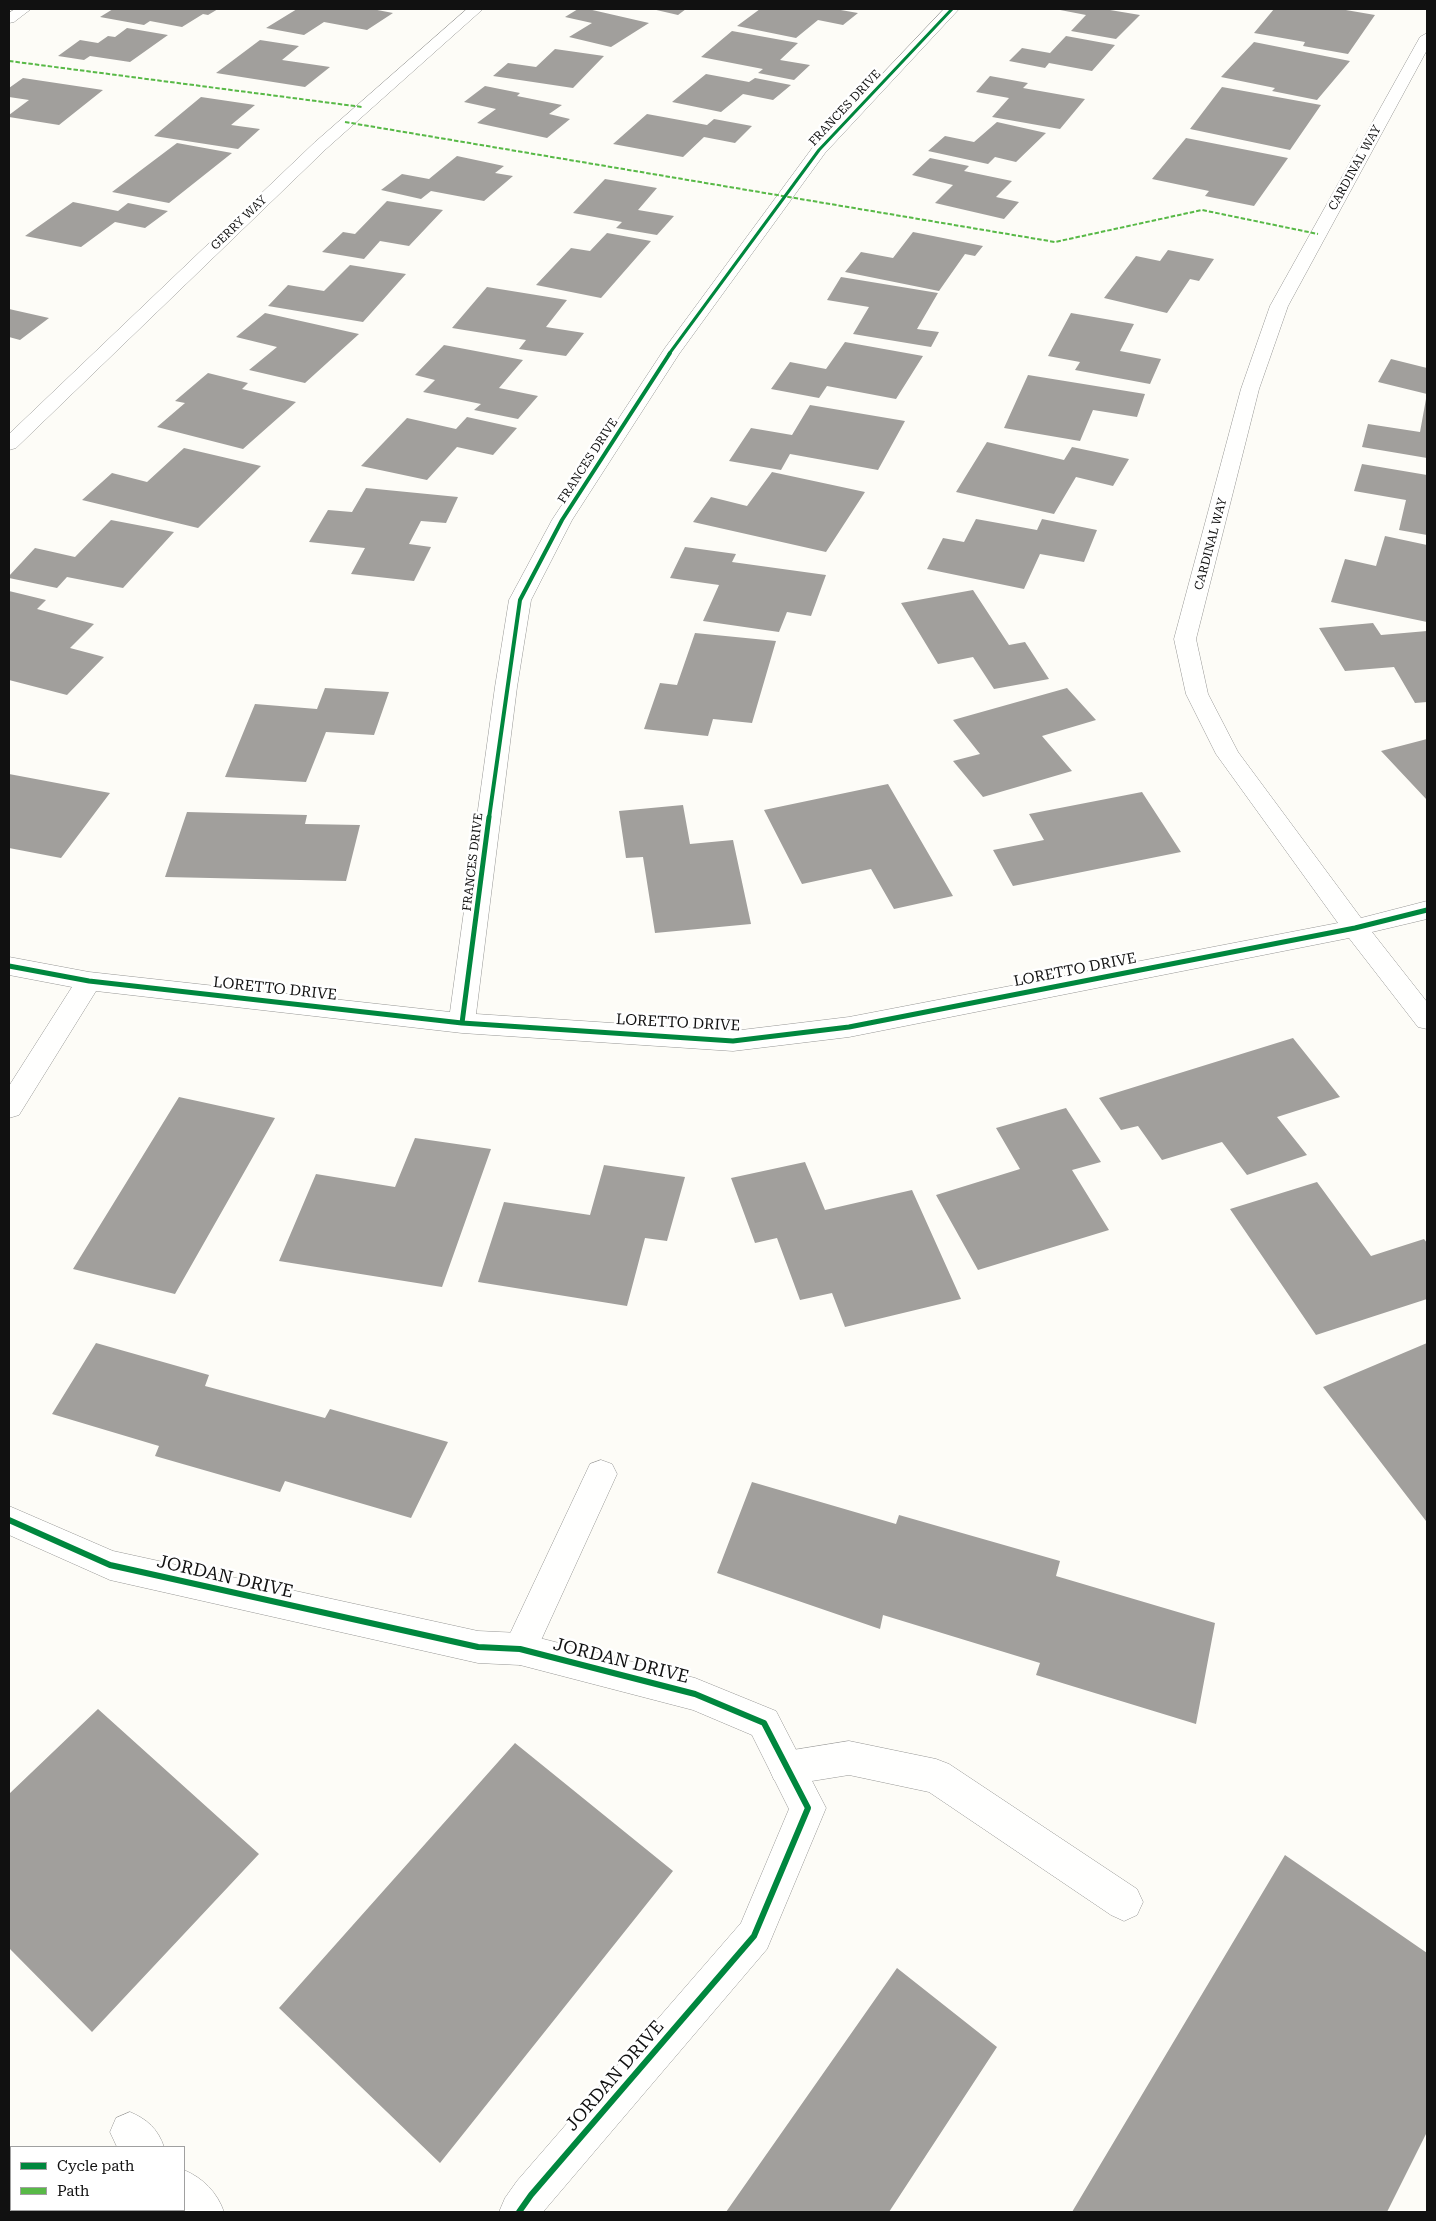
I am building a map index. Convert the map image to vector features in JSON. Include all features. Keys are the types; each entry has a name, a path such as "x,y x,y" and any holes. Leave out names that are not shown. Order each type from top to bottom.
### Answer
{"street":[{"path":"9,19 24,9"},
{"name":"GERRY WAY","path":"9,444 320,146 462,19 476,9"},
{"name":"FRANCES DRIVE","path":"462,1022 506,688 520,600 562,520 671,352 819,150 952,9"},
{"name":"CARDINAL WAY","path":"1427,37 1279,306 1250,389 1185,639 1197,694 1228,754 1355,928 1427,1020"},
{"name":"LORETTO DRIVE","path":"9,966 89,981 462,1022 733,1041 849,1027 1355,928 1427,910"},
{"path":"9,1108 89,981"},
{"path":"520,1649 601,1474"},
{"name":"JORDAN DRIVE","path":"9,1520 110,1566 478,1647 520,1649 695,1694 764,1723 808,1808 754,1936 531,2195 519,2212"},
{"path":"787,1768 849,1758 936,1776 1124,1902"},
{"path":"185,2191 204,2212"}],"building":[{"path":"113,9 218,9 208,15 203,14 182,27 150,21 144,25 100,17"},
{"path":"297,9 372,9 393,13 367,30 324,22 304,35 266,28"},
{"path":"578,9 588,9 649,23 611,47 569,37 592,23 565,17"},
{"path":"652,9 686,9 678,15"},
{"path":"760,9 835,9 858,13 843,25 818,20 796,38 737,26"},
{"path":"1055,9 1104,9 1140,15 1116,39 1071,31 1086,15"},
{"path":"1274,9 1340,9 1375,15 1348,54 1303,46 1305,42 1254,33"},
{"path":"127,28 168,35 130,62 90,56 84,60 58,56 80,40 98,43 108,36 115,37"},
{"path":"732,31 798,43 780,60 810,65 794,80 758,73 763,69 701,57"},
{"path":"1066,36 1115,45 1092,71 1049,63 1045,68 1009,61 1022,48 1050,53"},
{"path":"260,40 299,46 282,60 330,67 305,87 216,73"},
{"path":"1254,42 1350,61 1317,100 1272,91 1275,88 1221,77"},
{"path":"555,49 604,56 573,88 493,76 508,63 536,67"},
{"path":"706,74 749,82 755,78 791,85 773,100 743,94 721,112 672,102"},
{"path":"990,76 1028,83 1023,88 1085,99 1060,129 992,117 1009,98 976,92"},
{"path":"23,78 103,90 59,125 9,117 9,115 29,100 9,97 9,88"},
{"path":"485,86 520,93 517,96 562,105 549,114 570,119 547,138 477,123 496,109 464,102"},
{"path":"1222,87 1321,105 1290,150 1190,129"},
{"path":"201,97 255,105 231,125 260,129 238,149 154,136"},
{"path":"647,114 707,125 714,119 752,126 735,143 704,137 683,157 613,144"},
{"path":"997,122 1046,133 1016,162 995,157 988,164 928,151 945,136 974,142"},
{"path":"1186,138 1288,158 1254,206 1205,196 1209,191 1152,179"},
{"path":"177,143 232,153 169,203 112,192"},
{"path":"457,156 504,166 495,173 513,176 484,201 431,191 421,199 381,190 402,174 429,179"},
{"path":"930,158 969,166 964,171 1012,181 996,197 1019,202 1004,219 935,203 953,185 912,175"},
{"path":"605,179 657,188 638,210 674,216 657,235 616,228 622,222 573,213"},
{"path":"387,201 443,210 409,246 380,241 364,259 322,252 343,232 355,234"},
{"path":"73,202 118,211 128,203 168,211 145,228 115,222 81,247 25,236"},
{"path":"913,232 983,246 975,256 965,254 939,291 845,272 861,252 893,258"},
{"path":"607,233 651,241 601,298 536,285 571,248 590,251"},
{"path":"1168,250 1214,259 1199,281 1190,279 1167,313 1104,298 1136,256 1160,261"},
{"path":"350,265 406,274 363,322 268,306 288,285 324,291"},
{"path":"841,277 938,293 917,329 939,332 931,347 853,334 869,307 827,300"},
{"path":"487,287 567,300 546,327 584,333 566,356 519,349 526,340 452,328"},
{"path":"9,309 49,318 20,340 9,337"},
{"path":"265,313 359,334 305,383 249,370 277,347 236,337"},
{"path":"1071,313 1134,324 1120,351 1161,359 1150,384 1075,370 1080,362 1048,356"},
{"path":"845,342 923,356 896,399 827,386 819,398 771,389 790,362 826,369"},
{"path":"444,345 523,360 499,388 538,396 518,419 474,410 481,404 423,392 435,380 415,375"},
{"path":"1391,359 1427,368 1427,394 1378,382"},
{"path":"208,373 248,383 242,389 296,402 243,449 157,427 185,403 175,401"},
{"path":"1028,375 1145,394 1137,417 1093,410 1080,441 1004,428"},
{"path":"1426,399 1427,458 1362,447 1368,424 1420,432"},
{"path":"810,405 905,421 878,470 790,454 781,470 729,461 751,428 792,435"},
{"path":"467,417 517,428 493,455 457,447 427,480 361,466 407,418 456,429"},
{"path":"987,442 1064,460 1072,447 1129,459 1113,486 1076,477 1054,514 956,492"},
{"path":"184,448 261,466 198,528 82,500 112,473 147,482"},
{"path":"1362,464 1427,475 1427,535 1399,530 1406,500 1354,491"},
{"path":"772,472 865,492 826,552 693,522 711,497 747,506"},
{"path":"366,488 458,497 446,523 421,521 409,544 431,547 414,581 351,574 365,548 309,542 328,510 352,512"},
{"path":"976,519 1037,530 1042,519 1097,530 1084,562 1040,554 1024,589 927,569 943,538 964,542"},
{"path":"111,520 174,532 123,588 67,577 57,588 9,578 35,548 75,557"},
{"path":"1385,536 1427,545 1427,622 1331,602 1345,559 1376,566"},
{"path":"685,547 736,554 732,562 826,575 811,616 787,612 779,632 703,621 719,585 670,578"},
{"path":"973,590 1009,645 1025,642 1049,679 994,689 973,657 938,664 901,603"},
{"path":"9,591 46,600 37,609 94,624 70,648 104,657 67,695 9,680"},
{"path":"1373,623 1381,635 1427,631 1427,702 1415,703 1394,667 1345,671 1319,628"},
{"path":"695,633 776,641 752,723 713,719 708,736 644,729 660,683 677,685"},
{"path":"325,688 389,692 374,735 326,732 306,782 225,777 255,704 317,709"},
{"path":"1067,688 1096,720 1042,736 1072,771 983,797 953,761 980,754 953,720"},
{"path":"1427,739 1427,800 1381,751"},
{"path":"9,774 110,793 61,858 9,848"},
{"path":"888,784 953,896 894,909 871,869 802,884 764,810"},
{"path":"1142,792 1181,852 1013,886 993,850 1044,840 1029,814"},
{"path":"683,805 690,844 733,840 751,924 655,933 643,857 626,858 619,811"},
{"path":"187,812 307,815 305,824 360,825 346,881 165,877"},
{"path":"1293,1038 1340,1097 1277,1117 1307,1155 1247,1175 1222,1142 1162,1160 1138,1126 1121,1130 1099,1098"},
{"path":"179,1097 275,1118 175,1294 73,1269"},
{"path":"1066,1108 1101,1162 1072,1170 1109,1230 978,1270 936,1195 1020,1169 996,1128"},
{"path":"415,1138 491,1149 442,1287 279,1261 316,1174 395,1187"},
{"path":"805,1162 825,1210 912,1190 961,1299 845,1327 832,1293 800,1300 777,1238 755,1243 731,1178"},
{"path":"604,1165 685,1177 667,1241 645,1238 627,1306 478,1282 504,1202 590,1215"},
{"path":"1317,1182 1371,1256 1424,1239 1427,1243 1427,1299 1316,1335 1230,1209"},
{"path":"96,1343 209,1375 205,1386 325,1418 330,1409 448,1442 411,1518 285,1481 280,1492 155,1456 159,1446 52,1414"},
{"path":"1427,1343 1427,1520 1426,1521 1323,1387"},
{"path":"752,1482 896,1524 899,1515 1060,1561 1056,1576 1215,1623 1196,1724 1036,1675 1040,1663 883,1615 880,1629 717,1573"},
{"path":"98,1709 259,1854 92,2032 9,1948 9,1794"},
{"path":"515,1743 673,1871 440,2163 279,2008"},
{"path":"1285,1855 1427,1953 1427,2132 1387,2212 1072,2212"},
{"path":"897,1968 997,2047 889,2212 726,2212"}],"marked path":[{"path":"9,61 362,107"},
{"path":"345,122 786,195 1055,242 1202,210 1318,234"}],"cycle path":[{"path":"462,1023 506,687 520,600 562,520 671,352 819,150 952,9"},
{"path":"9,966 89,981 462,1023 733,1041 849,1027 1355,928 1427,910"},
{"path":"9,1520 110,1565 478,1647 520,1649 695,1694 764,1723 808,1808 754,1936 531,2195 519,2212"}]}
